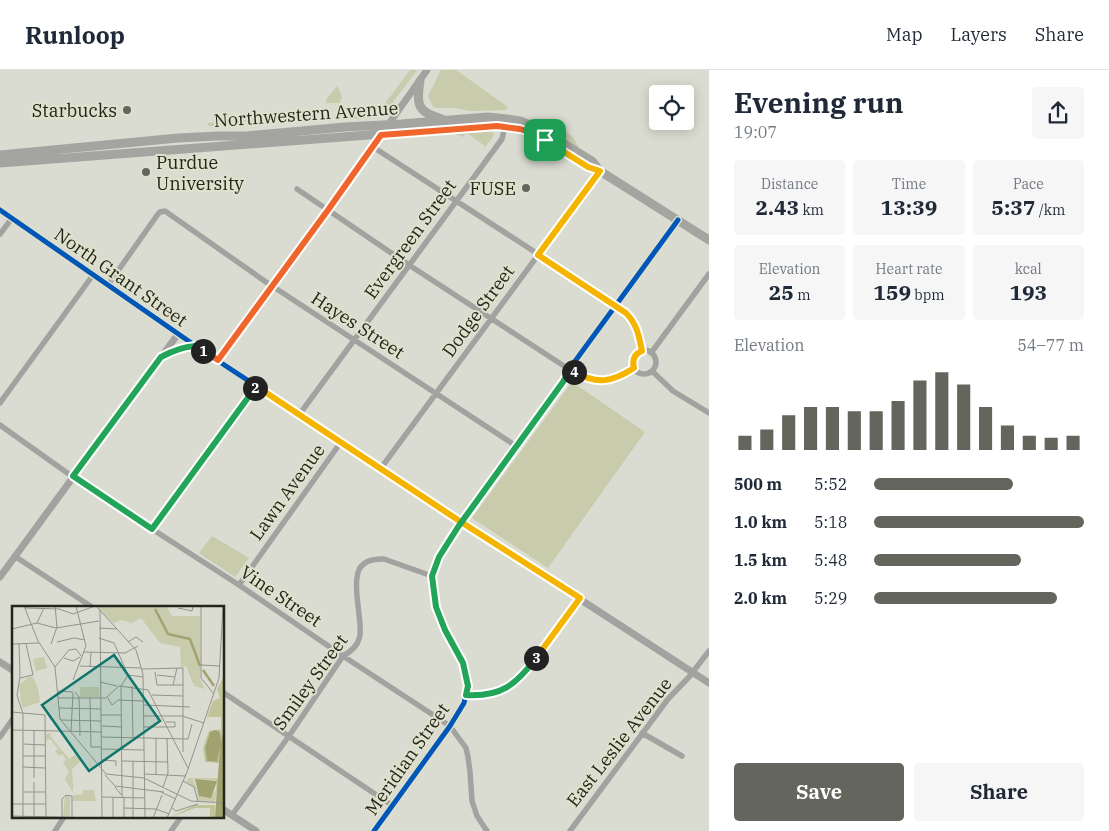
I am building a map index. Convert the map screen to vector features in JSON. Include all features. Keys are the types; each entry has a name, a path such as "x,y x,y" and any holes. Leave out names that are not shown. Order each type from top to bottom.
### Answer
{"main road":[{"path":"420,81 418,95 420,108 428,114 445,120"},
{"name":"Northwestern Avenue","path":"0,155 178,138 246,136 326,128 488,118 520,121 540,129 592,161 600,171"},
{"name":"Northwestern Avenue","path":"0,163 505,126 530,132 545,140 588,167 600,171 709,240"}],"street":[{"path":"218,360 328,210 427,70"},
{"name":"Evergreen Street","path":"299,415 502,139 505,126"},
{"path":"373,147 626,313 633,320 639,333 642,351"},
{"name":"Dodge Street","path":"381,468 600,171"},
{"path":"297,189 410,265 585,378 613,379 622,376 634,368"},
{"name":"North Grant Street","path":"0,210 195,346 709,683"},
{"name":"Hayes Street","path":"108,285 160,212 165,211 272,286 516,446"},
{"path":"0,234 12,218"},
{"name":"Meridian Street","path":"374,831 450,726 464,703 466,695 468,686 463,663 445,630 436,607 432,576 439,557 461,522 563,382 615,305 678,220"},
{"path":"651,353 709,274"},
{"path":"0,403 93,275"},
{"path":"0,578 178,334"},
{"path":"161,357 177,349 195,346"},
{"path":"645,351 651,353 656,362 652,371 642,374 636,371 633,361 638,352 645,351"},
{"path":"652,371 673,391 709,413"},
{"path":"152,529 256,386"},
{"name":"Vine Street","path":"0,425 152,529 450,726 466,748 474,809 487,831"},
{"name":"Lawn Avenue","path":"238,585 341,442"},
{"path":"16,557 90,606"},
{"name":"Smiley Street","path":"232,815 290,736 343,656 352,650 360,638 356,581 359,570 364,564 369,560 384,559 432,576"},
{"path":"466,695 492,694 512,685 527,670 580,598"},
{"name":"East Leslie Avenue","path":"570,831 668,699 709,651"},
{"path":"0,662 12,670"},
{"path":"225,694 393,806"},
{"path":"0,737 12,720"},
{"path":"642,733 682,756"},
{"path":"225,811 256,831"},
{"path":"54,831 63,818"},
{"path":"171,831 180,818"}],"green space":[{"path":"410,70 417,70 385,113 380,110"},
{"path":"441,70 456,70 508,107 506,110 470,111 433,107 428,96"},
{"path":"337,86 341,95 341,101 339,103 326,103 327,98"},
{"path":"369,106 375,111 370,118 335,119 344,107"},
{"path":"271,118 270,124 256,125 240,120"},
{"path":"231,121 231,126 208,126 208,123"},
{"path":"561,130 572,137 578,148 565,140"},
{"path":"493,131 494,135 483,150 485,146 468,134 463,137 456,135 456,134"},
{"path":"572,382 645,432 548,568 472,518"},
{"path":"212,536 249,558 235,577 199,553"}],"cycle path":[{"path":"0,210 200,349 552,580"},
{"path":"374,831 450,726 464,703 466,695 466,672 463,663 445,630 436,607 432,576 439,557 465,515 563,382 573,364 678,220"}],"place":[{"name":"Starbucks","path":"127,110"},
{"name":"Purdue University","path":"146,172"},
{"name":"FUSE","path":"526,188"}],"route":[{"path":"545,140 530,132 505,126 381,135 218,360 195,346 177,349 161,357 73,476 152,529 256,386 461,522 580,598 527,670 512,685 492,694 466,695 468,686 463,663 445,630 436,607 432,576 439,557 458,527 461,522 465,515 570,370 585,378 594,380 613,379 622,376 634,368 634,358 638,352 642,351 639,333 633,320 626,313 538,255 600,171 588,167 545,140"}]}
